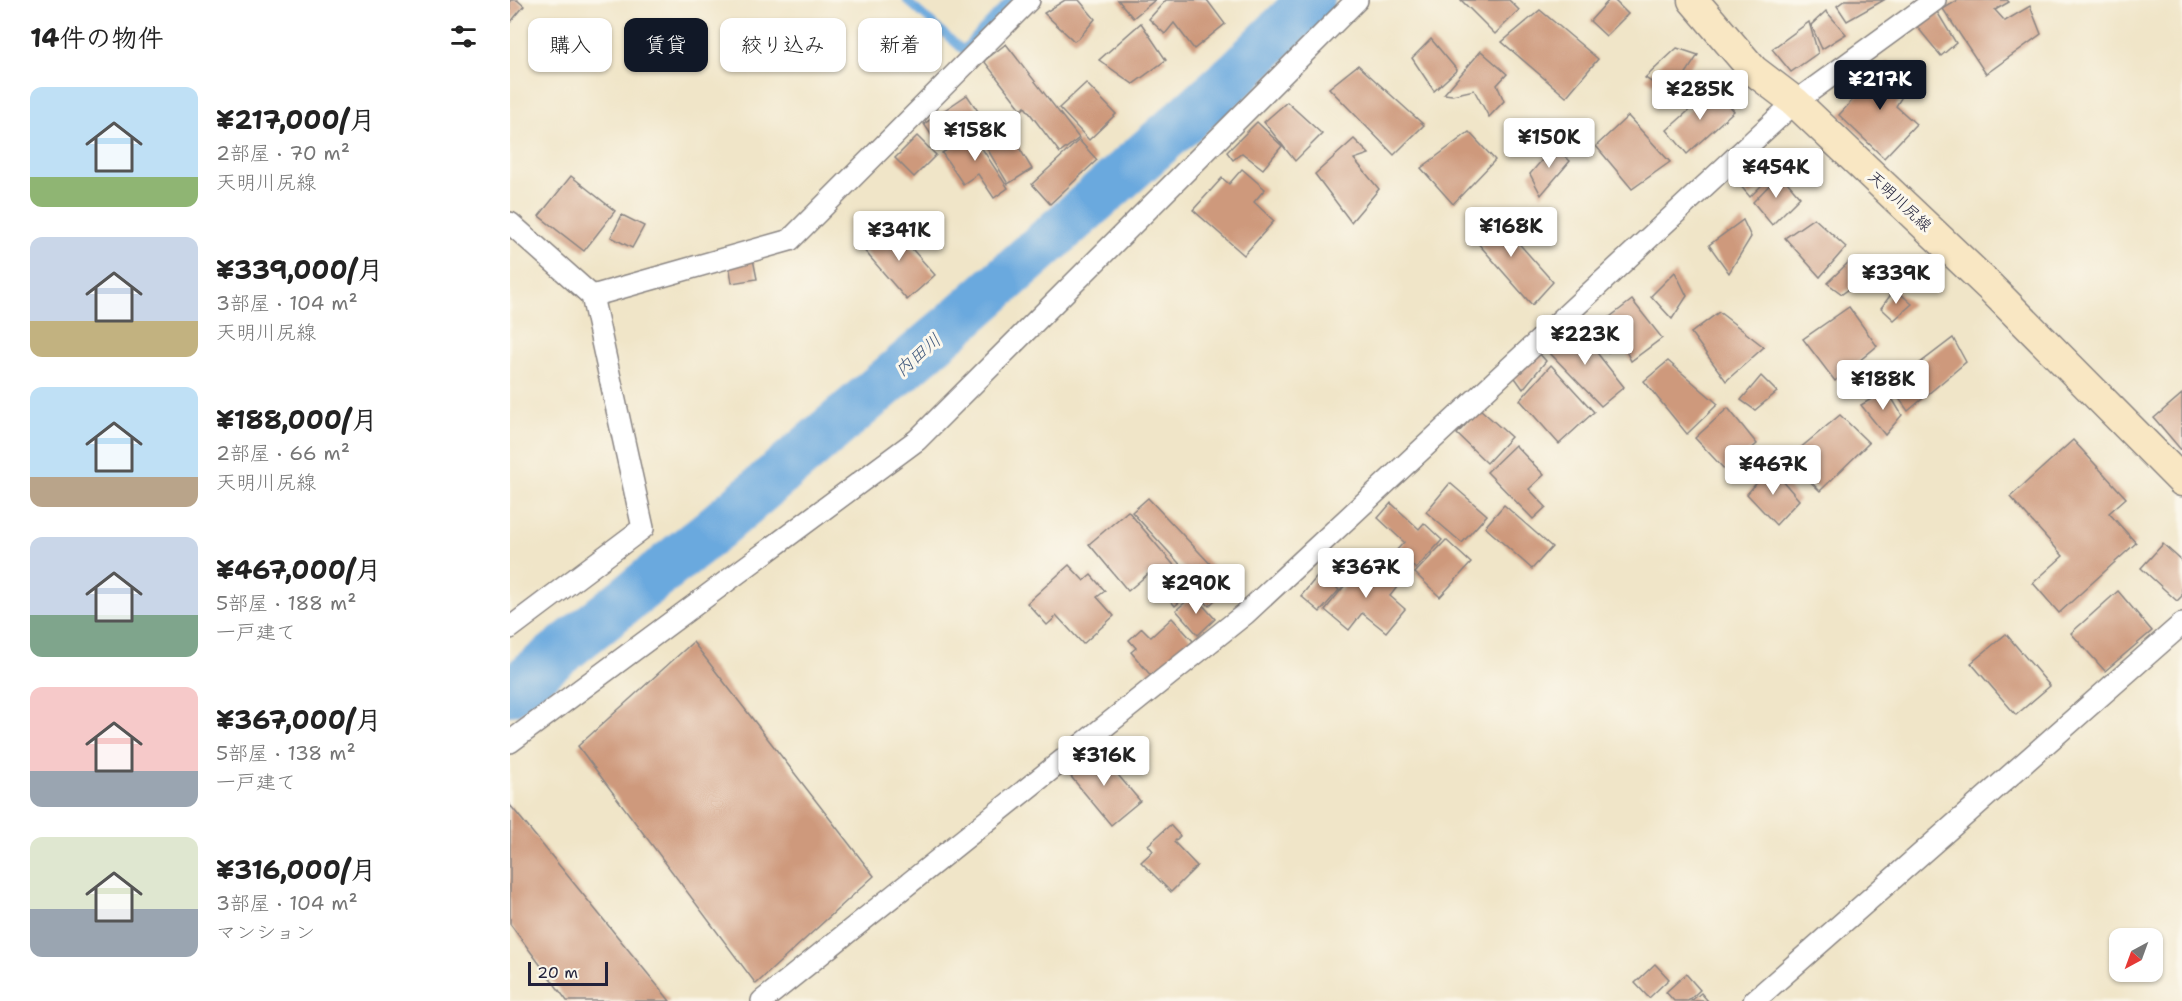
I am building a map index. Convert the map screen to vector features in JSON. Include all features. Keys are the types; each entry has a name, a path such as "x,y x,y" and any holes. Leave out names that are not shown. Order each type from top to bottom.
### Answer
{"main road":[{"name":"天明川尻線","path":"1693,0 1754,70 1795,102 1989,286 2182,481"}],"street":[{"path":"592,296 790,240 1029,0"},
{"path":"510,742 917,440 1357,0"},
{"path":"762,1001 925,868 1245,614 1795,102 1935,0"},
{"path":"510,223 592,296 643,528 510,628"},
{"path":"1754,1001 2182,624"}],"building":[{"path":"510,0 517,0 524,6 510,23"},
{"path":"1065,0 1079,0 1095,19 1074,41 1044,13"},
{"path":"1118,0 1155,0 1133,18"},
{"path":"1166,0 1207,0 1225,24 1194,49 1174,23 1165,34 1149,19"},
{"path":"1461,0 1509,0 1519,10 1495,34"},
{"path":"1609,0 1614,0 1628,14 1606,36 1590,21"},
{"path":"1845,0 1884,0 1847,21 1837,6"},
{"path":"1958,0 2007,0 2009,2 1995,10 2005,21 2030,6 2041,34 1986,74 1943,9"},
{"path":"1540,10 1598,59 1566,97 1502,42"},
{"path":"1936,10 1956,43 1941,56 1914,23"},
{"path":"1826,11 1846,34 1822,49 1811,25"},
{"path":"1809,22 1818,53 1791,72 1772,49"},
{"path":"1141,23 1166,60 1133,84 1099,60"},
{"path":"1431,39 1457,70 1434,91 1412,58"},
{"path":"1006,44 1079,138 1060,153 1025,107 1022,110 984,61"},
{"path":"1677,48 1698,55 1672,95 1645,78"},
{"path":"1481,51 1507,74 1497,85 1504,101 1489,117 1474,90 1452,95 1444,94"},
{"path":"1887,62 1909,85 1896,106 1916,124 1884,158 1839,115"},
{"path":"1358,65 1424,125 1394,155 1329,88"},
{"path":"1086,83 1116,114 1089,140 1059,108"},
{"path":"1714,88 1734,111 1687,154 1667,130"},
{"path":"967,95 984,120 941,149 924,124"},
{"path":"1287,102 1322,134 1295,161 1264,122"},
{"path":"1628,116 1670,162 1632,189 1596,146"},
{"path":"1257,122 1282,146 1263,169 1242,153 1233,160 1227,152"},
{"path":"985,125 992,136 979,144 1008,188 994,198 978,174 963,184 942,153"},
{"path":"1009,131 1032,169 1008,184 985,145"},
{"path":"1469,132 1495,160 1453,204 1421,168"},
{"path":"917,136 936,155 914,177 895,158"},
{"path":"1354,139 1369,154 1354,159 1379,189 1351,222 1315,174"},
{"path":"1079,140 1097,160 1050,204 1032,184"},
{"path":"1554,146 1570,161 1541,195 1530,174"},
{"path":"1761,148 1780,167 1750,197 1729,172"},
{"path":"1242,169 1265,189 1254,202 1274,221 1244,255 1193,210 1222,178 1229,184"},
{"path":"1780,174 1800,197 1772,225 1753,202"},
{"path":"571,176 615,211 584,251 539,216"},
{"path":"1491,212 1553,282 1532,305 1469,233"},
{"path":"622,215 644,226 632,248 611,237"},
{"path":"1814,218 1846,247 1820,277 1785,238"},
{"path":"1743,220 1751,237 1729,273 1709,245"},
{"path":"891,225 935,275 907,300 863,249"},
{"path":"753,259 757,279 732,283 729,263"},
{"path":"1852,259 1871,273 1842,294 1827,283"},
{"path":"1675,272 1687,296 1672,319 1651,296"},
{"path":"1895,289 1912,304 1894,320 1881,308"},
{"path":"1632,300 1662,338 1631,361 1623,345 1608,352 1589,333"},
{"path":"1849,307 1877,346 1835,381 1803,339"},
{"path":"1719,312 1764,347 1726,381 1691,333"},
{"path":"1575,325 1624,387 1601,406 1546,349"},
{"path":"1953,338 1966,362 1908,411 1890,386"},
{"path":"1538,352 1546,361 1523,389 1513,375"},
{"path":"1668,361 1718,404 1687,434 1644,381"},
{"path":"1551,365 1594,412 1559,444 1520,400"},
{"path":"1761,376 1777,392 1755,410 1741,400"},
{"path":"1887,390 1902,415 1885,435 1861,405"},
{"path":"2182,394 2182,451 2154,418"},
{"path":"1728,408 1757,444 1726,471 1695,438"},
{"path":"1480,409 1511,437 1487,463 1457,434"},
{"path":"1840,415 1869,443 1820,491 1787,459"},
{"path":"2073,440 2126,498 2109,513 2136,543 2059,613 2033,583 2063,556 2010,497"},
{"path":"1515,445 1544,475 1529,489 1546,507 1533,519 1487,472"},
{"path":"1771,467 1799,500 1776,525 1747,494"},
{"path":"1450,483 1487,515 1462,543 1426,512"},
{"path":"1148,498 1216,570 1199,585 1132,512"},
{"path":"1391,503 1419,529 1424,523 1442,540 1416,569 1396,551 1404,542 1378,518"},
{"path":"1504,505 1552,547 1532,569 1485,527"},
{"path":"1128,511 1194,589 1175,606 1148,574 1128,591 1089,544"},
{"path":"1446,540 1471,563 1440,597 1415,573"},
{"path":"2163,544 2182,561 2182,596 2177,601 2141,568"},
{"path":"1365,560 1397,587 1390,596 1405,609 1386,632 1362,613 1349,630 1325,610"},
{"path":"1069,565 1084,581 1091,575 1105,591 1097,597 1114,616 1083,644 1057,616 1047,625 1027,603"},
{"path":"1320,573 1339,590 1320,612 1301,596"},
{"path":"1216,575 1228,587 1209,606 1197,593"},
{"path":"2118,591 2152,631 2105,671 2071,633"},
{"path":"1194,595 1215,619 1198,635 1176,610"},
{"path":"1172,618 1193,641 1152,677 1131,652 1136,648 1129,640 1142,628 1151,637"},
{"path":"2006,634 2050,686 2016,715 1971,663"},
{"path":"693,642 874,876 756,984 578,746"},
{"path":"1097,750 1140,801 1111,825 1068,773"},
{"path":"510,805 670,1001 567,1001 510,924"},
{"path":"1170,825 1180,836 1174,842 1197,866 1171,892 1141,862 1153,851 1148,845"},
{"path":"1655,964 1669,979 1649,998 1635,983"},
{"path":"1686,974 1700,990 1688,1001 1674,1001 1666,992"},
{"path":"1701,993 1708,1001 1691,1001"}],"waterway":[{"path":"906,0 963,50 1010,0"},
{"name":"内田川","path":"510,692 712,531 960,319 1239,72 1311,0"}]}
